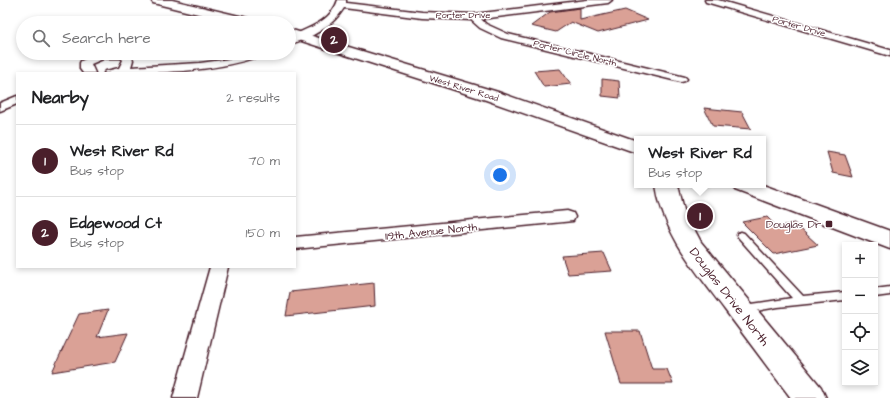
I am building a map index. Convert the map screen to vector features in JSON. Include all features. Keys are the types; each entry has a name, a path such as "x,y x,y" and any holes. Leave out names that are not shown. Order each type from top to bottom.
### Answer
{"main road":[{"path":"157,0 222,16"},
{"name":"West River Road","path":"296,38 518,104 634,146"},
{"name":"Douglas Drive North","path":"667,188 669,199 678,224 692,248 810,398"},
{"path":"751,188 890,240"}],"street":[{"name":"Porter Drive","path":"341,3 422,15 474,17 608,0"},
{"name":"Porter Drive","path":"709,0 890,53"},
{"path":"296,35 330,20 339,10 341,3"},
{"name":"Porter Circle North","path":"474,17 483,26 499,34 681,79"},
{"path":"88,72 85,63 90,60"},
{"path":"124,71 128,60"},
{"path":"117,72 192,66 236,60"},
{"path":"225,72 230,62"},
{"path":"0,107 16,100"},
{"name":"119th Avenue North","path":"296,243 567,217"},
{"path":"185,398 219,268"}],"lane":[{"path":"741,235 801,301"},
{"path":"878,293 890,291"},
{"path":"741,310 842,296"}],"building":[{"path":"580,8 580,20 625,10 648,20 598,33 571,22 556,32 531,26 550,12"},
{"path":"560,69 571,84 544,87 534,71"},
{"path":"602,79 619,81 620,98 602,96"},
{"path":"704,108 742,112 751,129 713,126"},
{"path":"827,152 845,155 853,177 833,173"},
{"path":"767,217 777,227 794,223 818,245 774,254 742,222"},
{"path":"604,253 612,271 568,274 562,256"},
{"path":"374,283 375,306 286,316 290,292"},
{"path":"108,310 97,337 128,333 115,362 52,372 79,314"},
{"path":"605,331 640,331 652,369 667,369 673,384 621,384"}],"place":[{"name":"Edgewood Ct","path":"334,40"},
{"name":"West River Rd","path":"700,216"},
{"name":"Douglas Dr","path":"829,224"}]}
